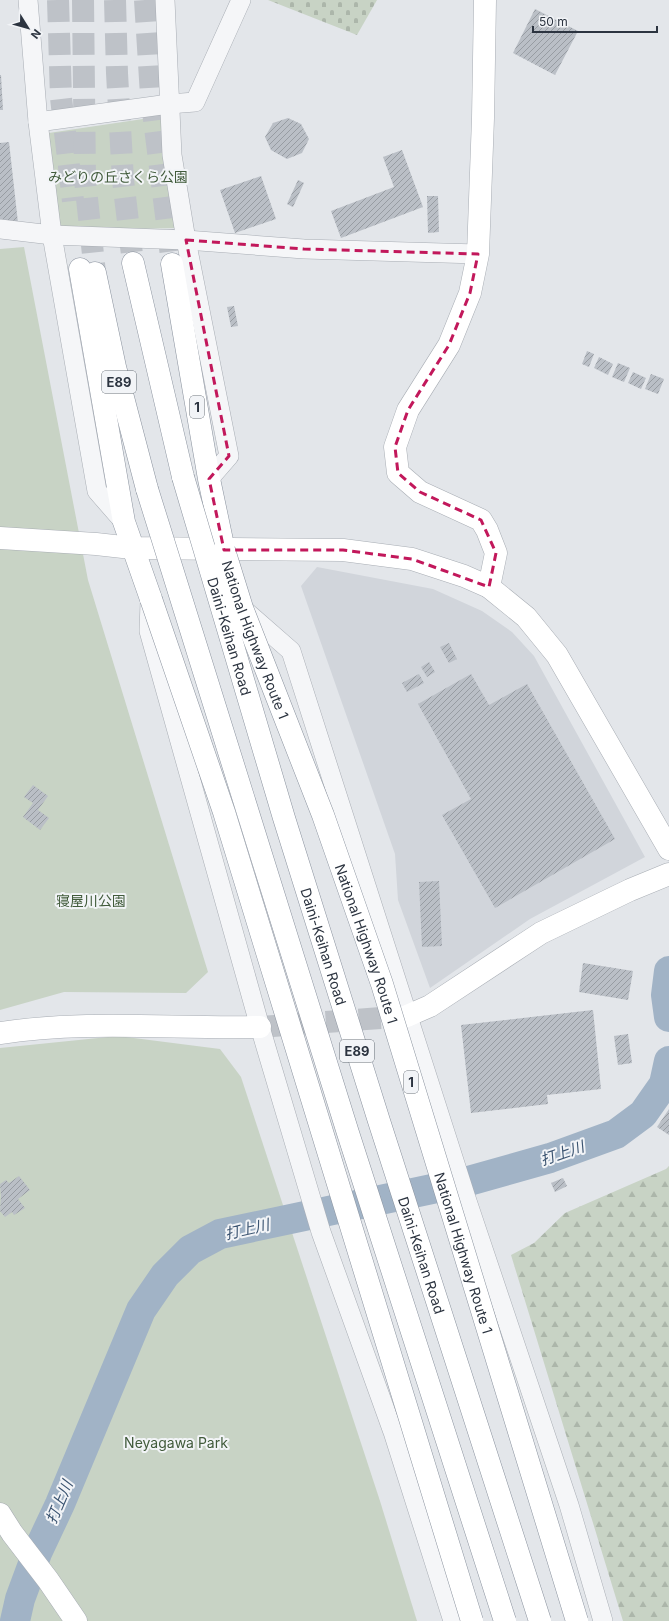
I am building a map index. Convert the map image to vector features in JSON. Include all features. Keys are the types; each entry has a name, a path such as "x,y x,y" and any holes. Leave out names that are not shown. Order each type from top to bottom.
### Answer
{"main road":[{"path":"485,0 483,118 478,254 470,293 449,345 408,410 395,446 398,473 420,492 481,520 487,530 496,553 489,587"},
{"name":"Daini-Keihan Road","path":"133,263 183,477 287,826 384,1137 540,1621"},
{"name":"National Highway Route 1","path":"172,264 209,479 224,550 242,608 323,815 382,984 577,1621"},
{"name":"E89","path":"124,522 88,271 147,489 348,1133 505,1621"},
{"path":"124,522 224,812 472,1621"},
{"path":"0,538 96,544 132,548 343,550 412,559 464,576 489,587 526,617 557,655 669,849"},
{"path":"407,1016 430,1006 541,933 630,890 669,874"},
{"path":"0,1033 22,1030 110,1025 260,1027"},
{"path":"0,1514 12,1533 46,1577 76,1621"}],"street":[{"path":"28,0 38,122 52,235 96,491 124,522"},
{"path":"165,0 172,155 186,240 229,456 209,479"},
{"path":"38,122 169,104 195,102 241,0"},
{"path":"0,229 52,235 186,240 304,249 478,254"},
{"path":"151,599 149,631 260,1027 321,1232 393,1432 453,1621"},
{"path":"242,608 291,651 466,1198 569,1505 603,1621"}],"highlighted area":[{"path":"186,240 304,249 478,254 470,293 449,345 408,410 395,447 398,473 420,492 481,520 496,553 489,587 412,559 343,550 224,550 209,479 229,456"}],"shaded area":[{"path":"317,567 433,589 482,611 512,632 534,656 645,857 530,919 430,988 398,900 395,854 301,586"}],"green space":[{"path":"268,0 377,0 357,35"},
{"name":"みどりの丘さくら公園","path":"163,116 178,228 47,231 42,134"},
{"name":"寝屋川公園","path":"24,247 88,580 208,972 186,993 64,992 0,1010 0,249"},
{"name":"Neyagawa Park","path":"118,1036 220,1049 241,1077 380,1501 417,1621 0,1621 0,1048"},
{"path":"669,1166 669,1621 623,1621 511,1255 534,1243 565,1213 666,1169"}],"building":[{"path":"535,9 578,31 555,75 513,53"},
{"path":"1,75 3,110 0,110"},
{"path":"288,118 301,124 309,139 302,153 287,159 271,150 265,137 273,123"},
{"path":"9,142 18,223 0,220 0,143"},
{"path":"402,150 423,207 341,238 331,211 394,187 383,157"},
{"path":"261,176 276,219 235,233 220,190"},
{"path":"298,180 304,183 293,207 287,204"},
{"path":"427,196 438,196 439,232 428,233"},
{"path":"234,306 238,326 231,327 227,307"},
{"path":"587,351 594,354 589,367 582,364"},
{"path":"599,357 613,364 608,375 594,368"},
{"path":"618,363 630,368 624,382 612,377"},
{"path":"633,372 646,378 641,389 628,383"},
{"path":"651,374 664,379 658,394 645,389"},
{"path":"449,643 457,659 449,663 440,647"},
{"path":"429,662 435,672 427,677 421,667"},
{"path":"419,674 424,683 407,692 402,683"},
{"path":"471,674 489,705 527,684 615,839 495,908 442,815 471,799 418,704"},
{"path":"33,785 48,796 38,810 49,818 40,830 23,817 33,803 24,797"},
{"path":"439,881 442,946 422,947 419,882"},
{"path":"583,963 633,971 628,1000 579,992"},
{"path":"593,1010 601,1089 547,1095 548,1104 471,1113 461,1025"},
{"path":"628,1034 632,1063 618,1065 614,1036"},
{"path":"669,1109 669,1135 657,1127"},
{"path":"19,1176 30,1190 18,1199 25,1208 14,1215 12,1212 5,1217 0,1211 0,1184 6,1180 9,1183"},
{"path":"563,1178 567,1186 555,1192 551,1183"}],"waterway":[{"name":"打上川","path":"669,971 666,995 669,1017"},
{"name":"打上川","path":"15,1621 20,1599 37,1553 60,1504 141,1310 165,1275 190,1250 220,1234 465,1182 550,1158 616,1134 643,1114 664,1084 669,1061"}],"tunnel":[{"path":"58,0 61,98 73,201"},
{"path":"83,0 85,180 95,273"},
{"path":"115,0 117,73 123,180 133,263"},
{"path":"145,0 151,95 172,264"},
{"path":"260,1027 407,1016"}]}
